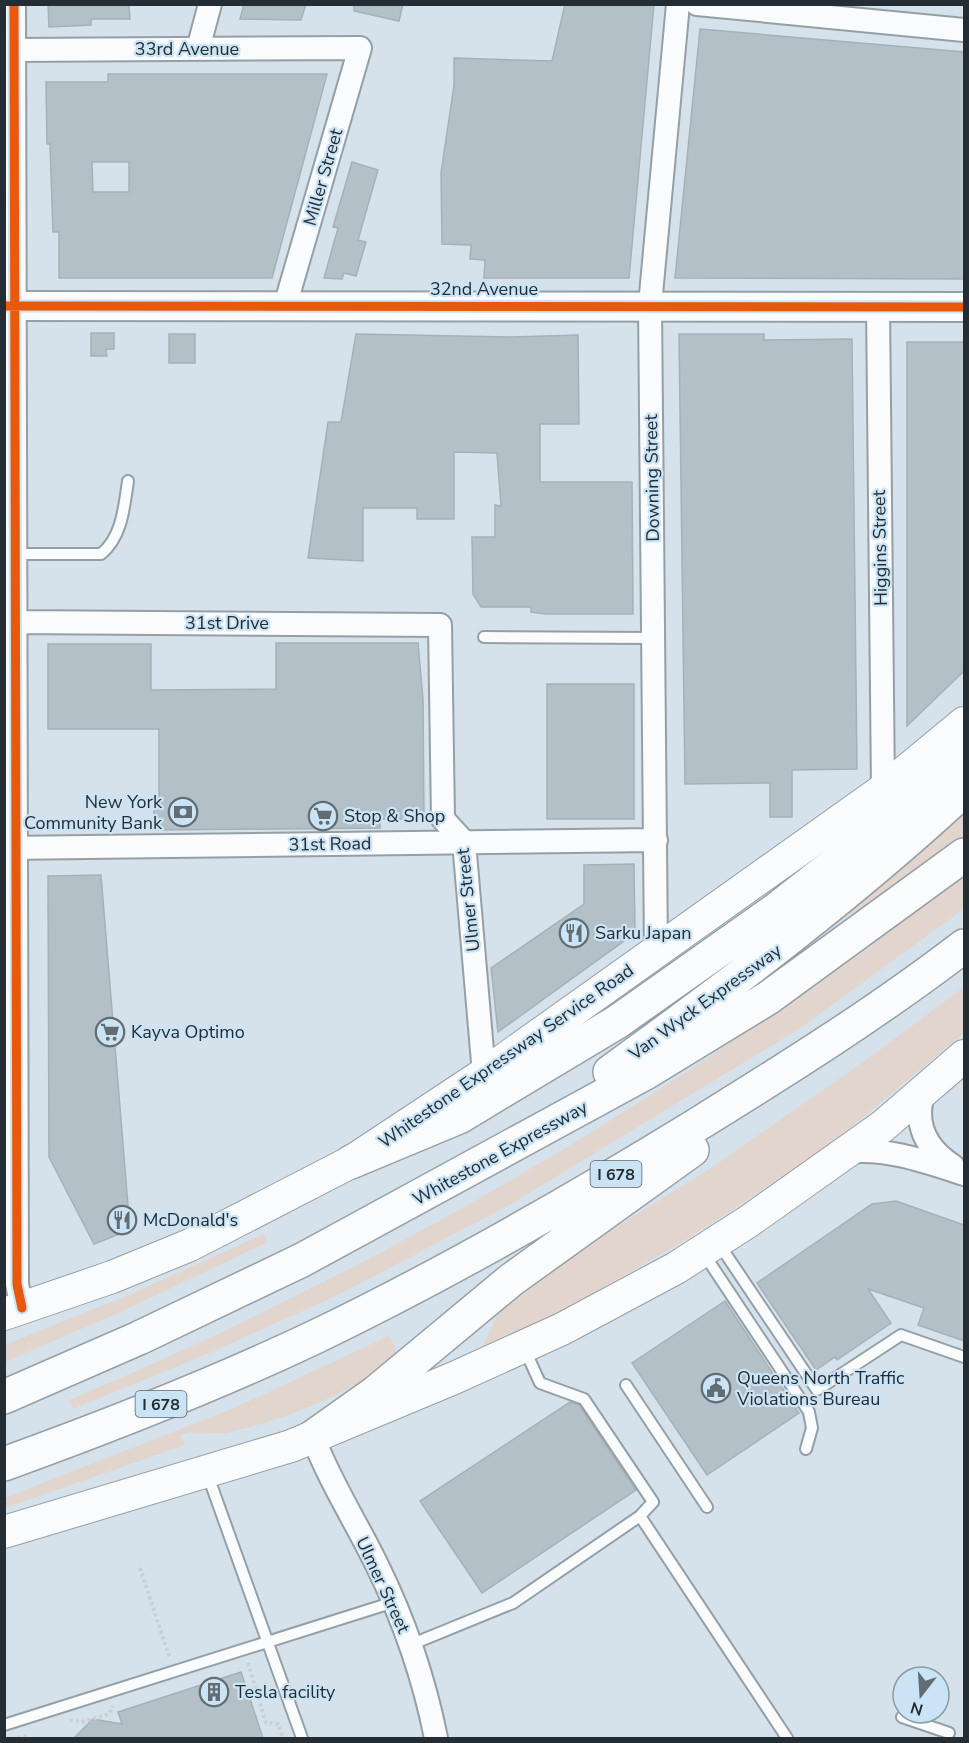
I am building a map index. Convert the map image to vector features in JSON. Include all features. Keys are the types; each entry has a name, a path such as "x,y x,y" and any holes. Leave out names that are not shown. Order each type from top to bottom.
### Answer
{"highway":[{"path":"351,1162 452,1121 557,1060 711,957 831,887 964,757"},
{"name":"Van Wyck Expressway","path":"429,1193 577,1096 722,991 831,887 964,790"},
{"name":"Whitestone Expressway","path":"4,1397 205,1307 429,1193 677,1055 768,998 863,931 964,855"},
{"name":"I 678","path":"4,1464 156,1407 315,1336 435,1276 569,1202 784,1071 904,992 964,946"},
{"path":"313,1437 375,1393 511,1280 642,1187 904,992"}],"main road":[{"name":"Whitestone Expressway Service Road","path":"10,1317 190,1245 291,1196 351,1162 484,1074 883,790 964,723"},
{"path":"4,1532 207,1473 313,1437 524,1347 613,1302 710,1247 847,1152 964,1056"},
{"path":"4,1514 147,1467 250,1438 273,1434 313,1437"}],"street":[{"path":"10,1317 17,1284 10,848 15,622 9,306 14,4"},
{"path":"198,49 210,4"},
{"name":"Downing Street","path":"656,952 650,305 678,4"},
{"path":"698,4 964,30"},
{"name":"33rd Avenue","path":"14,50 360,48"},
{"name":"Miller Street","path":"285,306 360,48"},
{"name":"32nd Avenue","path":"9,306 964,307"},
{"name":"Higgins Street","path":"878,306 883,790"},
{"name":"31st Drive","path":"15,622 440,625"},
{"name":"Ulmer Street","path":"440,625 443,819 464,842 484,1074"},
{"name":"31st Road","path":"10,848 656,840"},
{"path":"924,1091 919,1122 924,1137 939,1156 964,1173"},
{"path":"847,1152 867,1151 890,1154 964,1173"},
{"name":"Ulmer Street","path":"313,1437 328,1473 394,1602 410,1645 436,1738"}],"lane":[{"path":"15,554 101,554 113,545 124,514 128,482"},
{"path":"484,637 654,638"},
{"path":"710,1247 817,1390 901,1335 964,1357"},
{"path":"710,1247 809,1412 812,1428 806,1449"},
{"path":"410,1645 513,1603 640,1516 653,1502 584,1399 540,1383 524,1347"},
{"path":"626,1385 707,1507"},
{"path":"207,1473 302,1738"},
{"path":"640,1516 787,1738"},
{"path":"4,1725 394,1602"},
{"path":"926,1725 949,1733"}],"path":[{"path":"140,1568 174,1672"},
{"path":"248,1663 266,1723 278,1724 283,1738"}],"shaded area":[{"path":"964,739 964,908 961,911 799,1029 511,1204 340,1294 212,1352 73,1409 69,1400 150,1365 310,1289 389,1248 543,1162 692,1068 873,945 815,866"},
{"path":"964,987 964,1033 825,1149 684,1241 573,1305 482,1348 495,1319 520,1287 711,1168 873,1055"},
{"path":"264,1234 268,1242 125,1310 5,1362 5,1345 131,1294"},
{"path":"389,1336 400,1356 358,1383 317,1404 274,1420 226,1433 185,1433 180,1435 185,1445 5,1508 5,1498 236,1407"}],"building":[{"path":"48,4 129,4 130,19 91,19 91,25 49,27"},
{"path":"244,4 306,4 301,20 240,19"},
{"path":"354,4 403,4 399,21 354,11"},
{"path":"565,4 654,4 629,278 484,278 485,260 470,259 471,245 442,244 441,173 454,85 454,58 552,61"},
{"path":"700,29 964,52 964,279 675,278"},
{"path":"108,74 327,74 272,278 59,278 59,232 53,232 50,144 47,144 46,82 108,82","holes":["92,162 129,162 129,192 93,192"]},
{"path":"352,162 378,170 358,240 366,242 356,276 344,273 342,279 324,278 338,228 333,227"},
{"path":"91,333 114,333 114,349 106,349 107,356 91,356"},
{"path":"169,334 195,334 195,363 169,363"},
{"path":"356,334 511,337 578,335 579,424 540,424 540,482 632,482 633,614 546,614 531,612 531,607 481,607 473,594 472,537 495,537 495,505 501,506 497,453 454,452 454,519 417,519 417,508 363,508 363,561 308,558 328,422 341,422"},
{"path":"679,334 764,334 764,340 852,339 857,769 792,770 792,817 770,817 770,783 685,784"},
{"path":"907,342 964,342 964,671 907,726"},
{"path":"276,643 418,643 423,699 424,819 380,819 380,828 158,830 154,824 154,801 159,797 159,729 48,729 48,644 151,644 151,690 276,689"},
{"path":"547,684 634,684 634,819 547,819"},
{"path":"634,864 635,933 498,1032 491,968 584,904 584,865"},
{"path":"101,875 130,1230 94,1244 49,1157 48,876"},
{"path":"896,1201 964,1225 964,1341 918,1325 924,1308 868,1289 891,1323 837,1360 835,1357 816,1370 757,1283 872,1204"},
{"name":"Queens North Traffic Violations Bureau","path":"725,1301 799,1413 707,1475 632,1363"},
{"path":"570,1402 579,1405 636,1490 482,1593 420,1501"},
{"name":"Tesla facility","path":"241,1672 263,1738 74,1738 93,1719 122,1724 118,1712"}],"cycle path":[{"path":"14,4 17,1284 22,1308"},
{"path":"5,306 964,307"}],"place":[{"name":"New York Community Bank","path":"183,812"},
{"name":"Stop & Shop","path":"323,816"},
{"name":"Sarku Japan","path":"574,933"},
{"name":"Kayva Optimo","path":"110,1032"},
{"name":"McDonald's","path":"122,1220"},
{"name":"Queens North Traffic Violations Bureau","path":"716,1388"},
{"name":"Tesla facility","path":"214,1692"}]}
